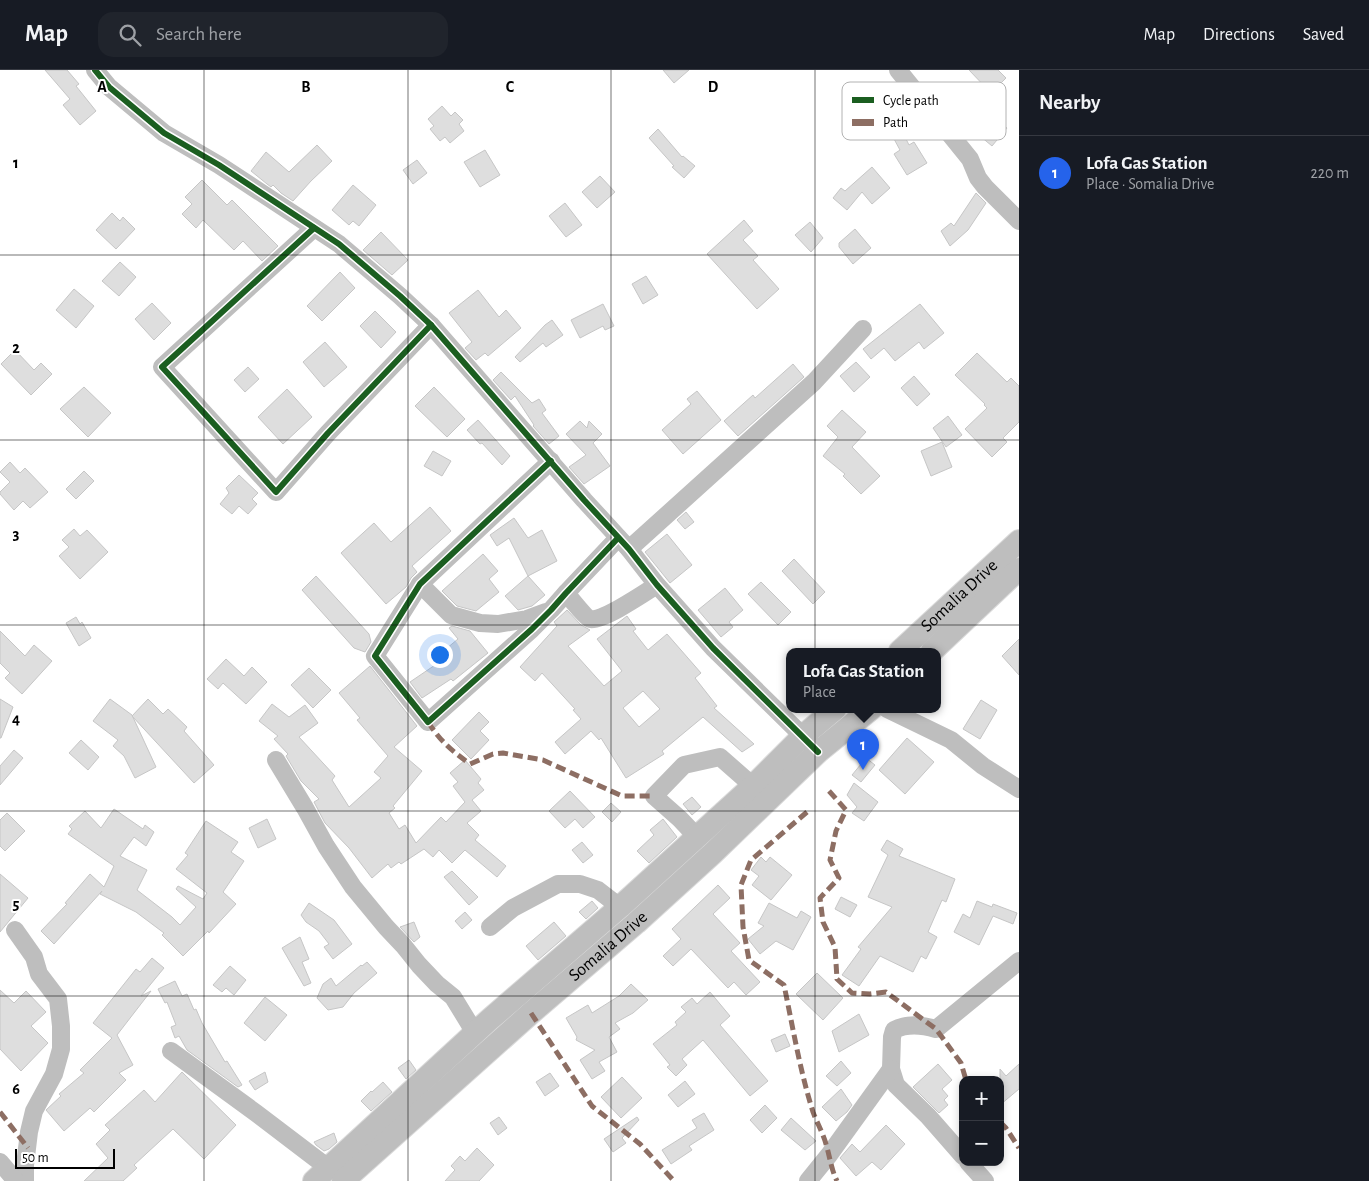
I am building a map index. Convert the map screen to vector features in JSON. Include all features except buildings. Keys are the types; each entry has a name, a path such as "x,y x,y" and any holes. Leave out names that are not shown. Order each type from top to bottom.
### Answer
{"main road":[{"name":"Somalia Drive","path":"903,648 1019,541"},
{"name":"Somalia Drive","path":"935,648 1019,569"},
{"name":"Somalia Drive","path":"328,1176 531,1013 636,923 713,853 803,736 830,713"},
{"name":"Somalia Drive","path":"328,1176 475,1033 620,907 697,837 818,752 865,713"}],"street":[{"path":"95,70 108,86 164,133 219,165 339,244 431,325 714,648 818,752"},
{"path":"898,70 908,82"},
{"path":"955,140 970,159 978,178 985,187 1019,221"},
{"path":"314,228 162,367 276,492 328,433 431,325"},
{"path":"551,461 420,584 375,656 428,722 532,629 566,593 814,382 862,329"},
{"path":"420,584 452,615 480,623 498,624 527,619 551,610"},
{"path":"566,593 589,619 596,620 616,611 657,585"},
{"path":"895,713 951,740 983,766 1019,789"},
{"path":"697,837 654,796 684,765 720,757 760,793"},
{"path":"276,760 326,846 353,887 419,965 453,997 475,1033"},
{"path":"490,927 513,908 558,884 580,884 598,890 620,907"},
{"path":"15,930 34,957 39,974 58,999 61,1026 61,1049 54,1074 34,1111 25,1165 25,1181"},
{"path":"959,1151 928,1116 896,1085 891,1069 894,1030 901,1026 911,1025 936,1029 1019,961"},
{"path":"171,1051 256,1113 328,1176"},
{"path":"808,1181 891,1069"},
{"path":"0,1162 16,1181"},
{"path":"972,1166 985,1181"}],"marked path":[{"path":"428,722 437,735 470,764 493,754 503,753 543,760 622,796 654,796"},
{"path":"829,791 846,810 836,831 830,860 839,878 820,898 823,922 835,947 837,979 852,993 870,994 886,992 936,1029 961,1063 965,1076"},
{"path":"807,812 751,860 741,885 743,927 749,960 784,985 808,1097 825,1140 837,1181"},
{"path":"531,1013 592,1106 640,1144 674,1181"},
{"path":"0,1112 28,1148"},
{"path":"1004,1126 1019,1148"}],"cycle path":[{"path":"95,70 109,87 164,133 219,165 339,244 431,325 629,549 657,585 713,648 818,752"},
{"path":"314,228 162,367 276,492 328,433 431,325"},
{"path":"551,461 420,584 375,656 428,722 532,629 618,538"}],"place":[{"name":"Lofa Gas Station","path":"863,770"}]}
